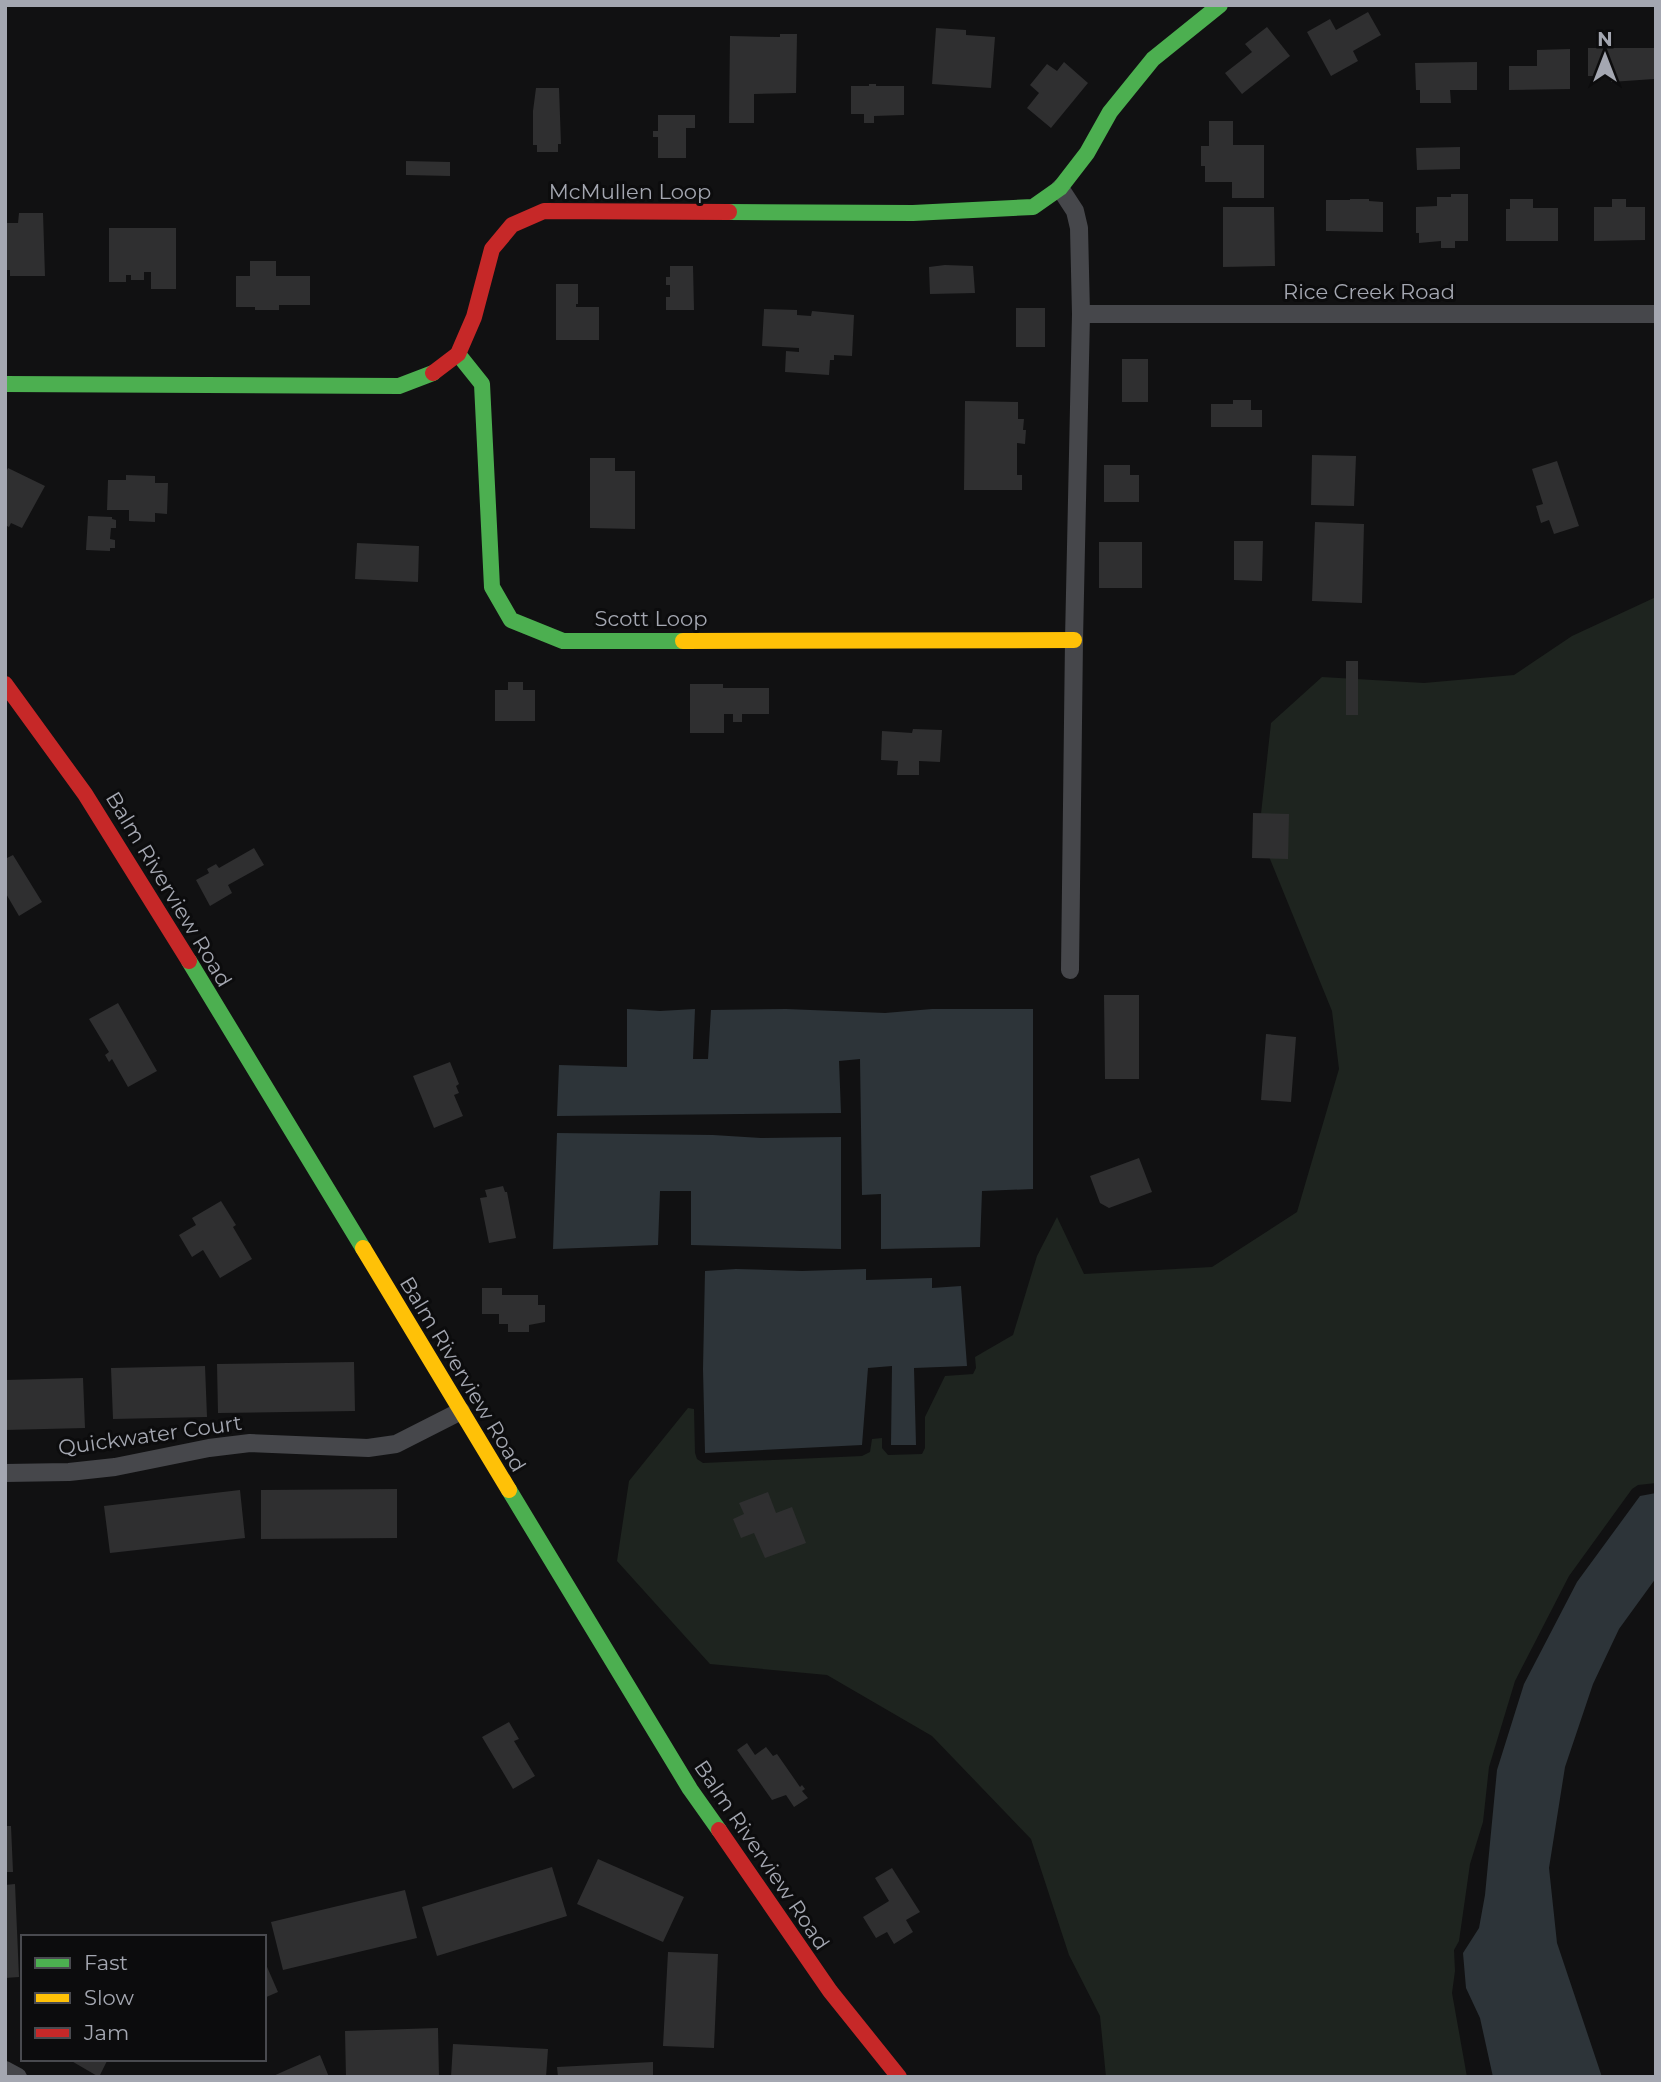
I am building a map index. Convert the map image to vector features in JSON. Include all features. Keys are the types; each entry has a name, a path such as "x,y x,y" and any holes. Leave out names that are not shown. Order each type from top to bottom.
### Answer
{"street":[{"name":"McMullen Loop","path":"458,354 474,317 492,249 512,225 544,211 913,213 1032,207 1060,188 1087,153 1110,112 1153,59 1220,5"},
{"path":"1060,188 1074,211 1079,228 1082,314 1070,970"},
{"name":"Rice Creek Road","path":"1082,314 1656,314"},
{"path":"5,384 399,386 432,374 458,354"},
{"name":"Scott Loop","path":"458,354 482,384 492,587 511,620 563,641 1074,640"},
{"name":"Balm Riverview Road","path":"5,684 42,730 108,828 690,1789 830,1991 899,2077"},
{"name":"Quickwater Court","path":"5,1473 69,1472 115,1467 209,1448 250,1443 340,1448 378,1447 407,1440 461,1411"},
{"path":"5,2070 18,2077"}],"shaded area":[{"path":"1656,597 1656,1483 1638,1485 1632,1489 1569,1576 1515,1681 1489,1767 1483,1822 1470,1864 1459,1941 1454,1950 1452,1993 1467,2077 1106,2077 1100,2016 1069,1955 1031,1839 932,1736 827,1675 710,1664 617,1561 629,1481 688,1408 694,1409 695,1453 697,1459 703,1463 862,1456 870,1452 872,1439 882,1438 882,1448 888,1455 922,1454 925,1448 925,1417 945,1376 973,1374 976,1368 975,1357 1013,1335 1037,1256 1057,1217 1084,1274 1212,1267 1297,1212 1339,1069 1332,1011 1259,832 1271,723 1322,677 1424,683 1514,675 1572,636"},
{"path":"627,1009 695,1009 693,1059 708,1059 711,1010 786,1009 885,1013 932,1009 1033,1009 1033,1189 982,1191 980,1247 881,1249 881,1194 862,1195 860,1059 839,1061 841,1113 557,1116 559,1065 627,1067"},
{"path":"557,1133 761,1138 841,1137 841,1249 691,1245 691,1191 660,1191 658,1245 553,1249"},
{"path":"866,1269 866,1280 932,1278 932,1288 961,1286 967,1366 914,1368 916,1445 891,1445 892,1366 868,1368 862,1445 705,1453 705,1271"},
{"path":"1656,1493 1656,1578 1619,1629 1593,1684 1565,1767 1549,1868 1557,1943 1602,2077 1493,2077 1480,2018 1466,1988 1463,1953 1479,1928 1485,1895 1497,1770 1524,1684 1577,1582 1640,1496"}],"building":[{"path":"1368,12 1381,35 1353,51 1358,61 1331,76 1307,32 1330,19 1336,30"},
{"path":"1267,27 1290,56 1242,94 1225,73 1252,52 1245,44"},
{"path":"936,28 966,30 966,35 995,37 991,88 932,84"},
{"path":"780,34 797,34 796,93 754,94 754,123 729,123 730,36 780,37"},
{"path":"1588,48 1654,48 1654,79 1611,82 1611,76 1588,76"},
{"path":"1570,49 1570,89 1509,90 1509,66 1537,66 1537,50"},
{"path":"1064,62 1088,83 1051,128 1027,108 1039,93 1030,85 1047,64 1057,71"},
{"path":"1477,62 1477,90 1450,90 1451,103 1420,103 1420,90 1416,90 1415,63"},
{"path":"851,86 904,86 904,115 874,116 874,123 864,123 864,114 851,114"},
{"path":"536,88 559,88 561,144 558,144 558,152 537,152 537,145 533,145"},
{"path":"658,115 695,115 695,128 686,128 686,158 658,158 658,137 653,137 653,131 658,131"},
{"path":"1209,121 1233,121 1233,145 1264,145 1264,198 1232,198 1232,182 1205,182 1205,166 1201,166 1201,146 1209,146"},
{"path":"1460,147 1460,169 1417,170 1416,148"},
{"path":"406,161 450,162 450,176 406,175"},
{"path":"1451,194 1468,194 1468,241 1455,241 1455,248 1441,248 1441,241 1419,243 1419,233 1416,233 1416,207 1437,206 1437,197 1451,197"},
{"path":"1510,199 1533,199 1533,208 1558,208 1558,241 1506,241 1506,209 1510,209"},
{"path":"1612,199 1626,199 1626,207 1645,207 1645,240 1594,241 1594,207 1612,207"},
{"path":"1326,200 1383,202 1383,232 1326,231"},
{"path":"1223,207 1274,207 1275,266 1223,267"},
{"path":"19,213 43,213 45,276 10,276 10,270 5,270 5,223 18,223"},
{"path":"109,228 176,228 176,289 151,289 151,272 144,272 144,280 131,280 131,275 126,275 126,282 109,282"},
{"path":"250,261 276,261 276,276 310,276 310,305 279,305 279,310 236,307 236,276 250,276"},
{"path":"670,266 693,266 694,310 666,310 670,285 666,285 666,277 670,277"},
{"path":"973,266 975,293 930,294 929,267"},
{"path":"556,284 578,284 576,307 599,307 599,340 556,340"},
{"path":"1016,308 1045,308 1045,347 1016,347"},
{"path":"764,309 797,310 797,315 811,316 812,311 854,315 852,356 834,355 834,360 830,360 829,375 785,372 786,351 799,352 799,348 762,346"},
{"path":"1122,359 1148,359 1148,402 1122,402"},
{"path":"1233,400 1251,400 1251,410 1262,410 1262,427 1211,427 1211,404 1233,404"},
{"path":"965,401 1018,402 1018,419 1024,419 1023,430 1026,430 1025,444 1017,443 1017,475 1022,475 1022,490 964,490"},
{"path":"1312,455 1356,456 1354,506 1311,505"},
{"path":"590,458 615,458 615,471 635,471 635,529 590,528"},
{"path":"1557,461 1579,526 1554,534 1549,520 1541,523 1536,506 1543,504 1532,469"},
{"path":"1104,465 1130,465 1130,475 1139,475 1139,502 1104,502"},
{"path":"8,468 45,486 22,528 11,523 9,527 5,525 5,474"},
{"path":"126,475 155,476 155,483 168,483 167,514 155,513 155,522 129,521 129,510 107,510 108,480 126,480"},
{"path":"88,516 112,517 116,520 116,528 111,528 110,539 115,540 115,548 110,548 110,551 86,550"},
{"path":"1315,522 1364,524 1362,603 1312,601"},
{"path":"1234,541 1263,541 1262,581 1234,580"},
{"path":"1099,542 1142,542 1142,588 1099,588"},
{"path":"357,543 419,546 418,582 355,579"},
{"path":"1346,661 1358,661 1358,715 1346,715"},
{"path":"508,682 523,682 523,690 535,690 535,721 495,721 495,690 508,690"},
{"path":"690,684 723,684 723,688 769,688 769,714 742,714 742,722 733,722 733,714 724,714 724,733 690,733"},
{"path":"913,729 942,730 940,762 919,761 919,775 897,775 898,761 881,760 882,731 912,733"},
{"path":"1253,813 1289,814 1288,859 1252,858"},
{"path":"254,848 264,865 228,885 232,893 210,906 196,880 209,873 207,869 216,864 219,868"},
{"path":"13,855 42,902 19,916 5,892 5,859"},
{"path":"1104,995 1139,995 1139,1079 1105,1079"},
{"path":"118,1003 157,1071 128,1087 112,1059 109,1062 105,1055 109,1052 89,1019"},
{"path":"1266,1034 1296,1037 1291,1102 1261,1100"},
{"path":"450,1062 459,1084 456,1086 459,1093 454,1095 463,1116 434,1128 413,1076"},
{"path":"1139,1158 1152,1192 1109,1208 1100,1203 1090,1176"},
{"path":"503,1186 507,1192 516,1238 489,1243 480,1198 487,1197 485,1190"},
{"path":"221,1201 252,1259 220,1278 203,1250 192,1257 179,1235 196,1225 192,1218"},
{"path":"482,1288 502,1288 502,1295 538,1295 538,1305 545,1305 545,1322 529,1325 529,1332 508,1332 508,1324 499,1324 499,1314 482,1314"},
{"path":"354,1362 355,1411 218,1413 217,1364"},
{"path":"205,1366 207,1417 113,1419 111,1368"},
{"path":"83,1378 85,1428 5,1430 5,1380"},
{"path":"397,1489 397,1538 261,1539 261,1490"},
{"path":"240,1490 245,1538 110,1553 104,1506"},
{"path":"768,1492 776,1513 792,1507 806,1543 765,1558 754,1533 741,1538 733,1519 744,1514 739,1503"},
{"path":"509,1722 519,1739 514,1741 535,1776 513,1789 482,1737"},
{"path":"747,1743 755,1755 766,1747 773,1756 777,1754 800,1787 802,1785 805,1789 802,1791 808,1798 794,1807 786,1795 772,1800 737,1750"},
{"path":"5,1826 11,1826 13,1872 5,1872"},
{"path":"598,1859 684,1897 663,1942 577,1904"},
{"path":"552,1867 567,1916 437,1956 422,1907"},
{"path":"892,1868 920,1912 906,1920 913,1932 894,1944 887,1932 876,1938 863,1917 889,1901 875,1878"},
{"path":"15,1884 19,1977 5,1978 5,1885"},
{"path":"405,1890 417,1938 283,1970 271,1922"},
{"path":"668,1952 718,1954 714,2048 663,2046"},
{"path":"266,1965 278,1992 266,1997"},
{"path":"438,2028 439,2077 346,2077 345,2031"},
{"path":"453,2044 548,2049 546,2077 451,2077"},
{"path":"320,2055 329,2077 271,2077"},
{"path":"71,2061 107,2061 99,2077"},
{"path":"653,2062 653,2077 558,2077 557,2067"}],"traffic: fast":[{"path":"729,212 913,213 1033,207 1060,188 1087,153 1110,112 1153,59 1220,5"},
{"path":"458,354 482,384 492,587 511,620 563,641 683,641"},
{"path":"5,384 399,386 433,373"},
{"path":"189,961 363,1248"},
{"path":"509,1490 690,1789 719,1830"}],"traffic: slow":[{"path":"683,641 1074,640"},
{"path":"363,1248 509,1490"}],"traffic: jam":[{"path":"433,373 458,354 474,317 492,249 512,225 544,211 729,212"},
{"path":"5,684 85,794 189,961"},
{"path":"719,1830 830,1991 899,2077"}]}
